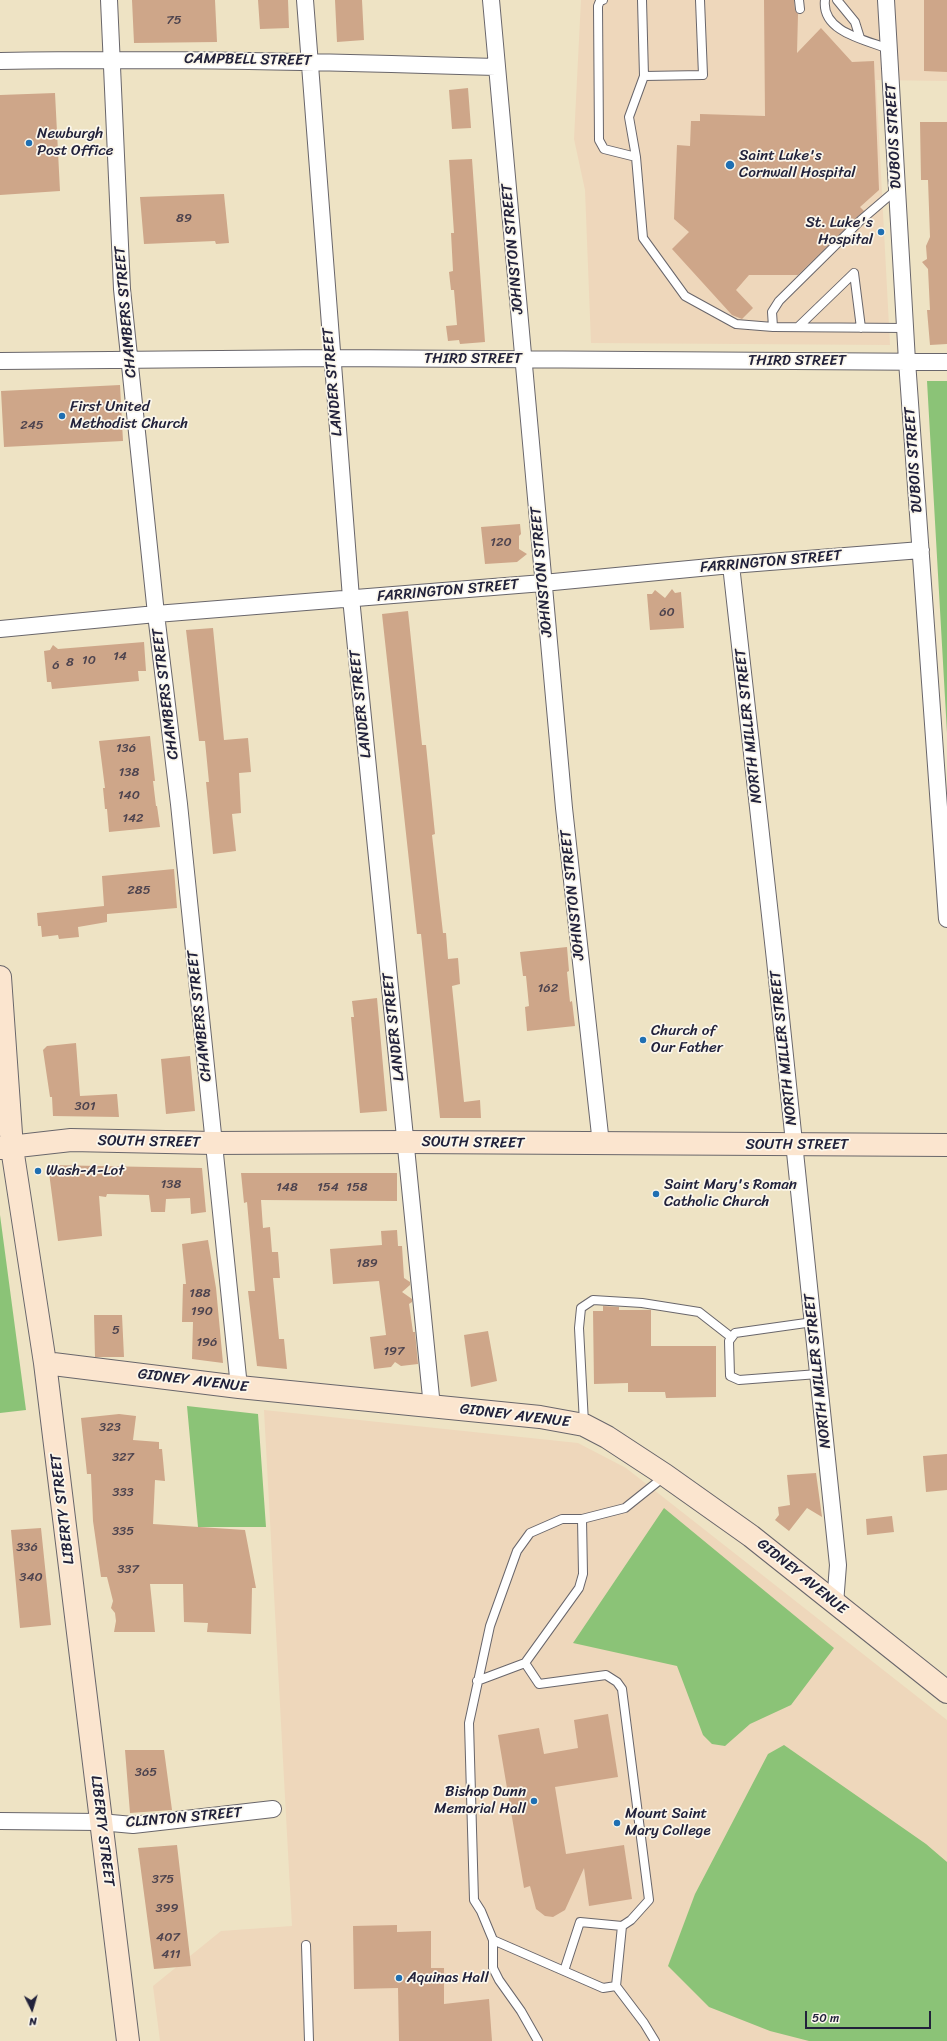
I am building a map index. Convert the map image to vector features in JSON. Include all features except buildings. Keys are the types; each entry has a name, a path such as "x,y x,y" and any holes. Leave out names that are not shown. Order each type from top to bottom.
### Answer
{"street":[{"name":"CHAMBERS STREET","path":"109,0 122,289 156,614 179,804 239,1387"},
{"name":"LANDER STREET","path":"305,0 308,61 351,598 432,1407"},
{"name":"JOHNSTON STREET","path":"491,0 565,816 600,1144"},
{"name":"DUBOIS STREET","path":"886,0 907,361 947,919"},
{"name":"CAMPBELL STREET","path":"0,61 111,59 308,61 496,67"},
{"name":"THIRD STREET","path":"0,361 331,358 947,362"},
{"name":"FARRINGTON STREET","path":"0,629 156,614 543,583 731,565 921,550"},
{"name":"NORTH MILLER STREET","path":"731,565 838,1565 835,1604"},
{"name":"LIBERTY STREET","path":"0,977 6,1148 45,1363 128,2041"},
{"name":"SOUTH STREET","path":"6,1148 71,1140 213,1143 406,1142 947,1146"},
{"name":"GIDNEY AVENUE","path":"45,1363 239,1387 540,1417 584,1425 608,1437 665,1475 751,1536 947,1692"},
{"name":"CLINTON STREET","path":"0,1821 100,1822 133,1825 273,1809"}],"lane":[{"path":"603,0 600,1 598,6 599,140 604,149 636,157"},
{"path":"642,0 644,76 629,117 636,157 643,238 685,296 736,324 773,327 905,328"},
{"path":"644,76 703,75 700,0"},
{"path":"799,0 800,9"},
{"path":"825,0 824,6 829,20 839,29 888,48"},
{"path":"837,0 855,22 860,38"},
{"path":"773,327 772,312 779,302 860,220 897,189"},
{"path":"798,327 854,273 861,328"},
{"path":"584,1425 579,1328 581,1308 593,1300 642,1303 699,1312 731,1337"},
{"path":"813,1322 735,1333 728,1340 730,1376 739,1380 818,1374"},
{"path":"538,2041 521,2011 499,1980 493,1968 493,1940 481,1911 474,1900 469,1723 477,1681 490,1626 517,1551 530,1533 562,1520 582,1519 625,1508 665,1475"},
{"path":"477,1681 525,1663 579,1588 583,1574 582,1519"},
{"path":"525,1663 539,1684 606,1675 617,1682 622,1689 649,1900 631,1920 622,1926 580,1922 564,1971"},
{"path":"622,1926 616,1986 644,2023 655,2041"},
{"path":"493,1940 603,1988 616,1986"},
{"path":"306,1945 309,2041"}],"shaded area":[{"name":"Saint Luke's Cornwall Hospital","path":"581,0 947,0 947,81 876,80 890,345 591,343 585,190 574,139"},
{"name":"Mount Saint Mary College","path":"264,1410 578,1443 626,1468 947,1720 947,2041 160,2041 153,1986 221,1931 292,1926"}],"green space":[{"path":"927,381 947,381 947,733"},
{"path":"0,1215 26,1410 0,1413"},
{"path":"187,1406 258,1414 266,1527 198,1527"},
{"path":"664,1508 834,1648 791,1705 750,1724 725,1746 712,1744 703,1735 677,1666 573,1643"},
{"path":"784,1745 926,1844 947,1862 947,2041 809,2041 770,2031 709,2007 668,1966 695,1894 768,1754"}],"place":[{"name":"Newburgh Post Office","path":"29,143"},
{"name":"Saint Luke's Cornwall Hospital","path":"730,165"},
{"name":"St. Luke's Hospital","path":"881,232"},
{"name":"First United Methodist Church","path":"62,416"},
{"name":"Church of Our Father","path":"643,1040"},
{"name":"Wash-A-Lot","path":"38,1171"},
{"name":"Saint Mary's Roman Catholic Church","path":"656,1194"},
{"name":"Bishop Dunn Memorial Hall","path":"534,1801"},
{"name":"Mount Saint Mary College","path":"617,1823"},
{"name":"Aquinas Hall","path":"399,1978"}]}
